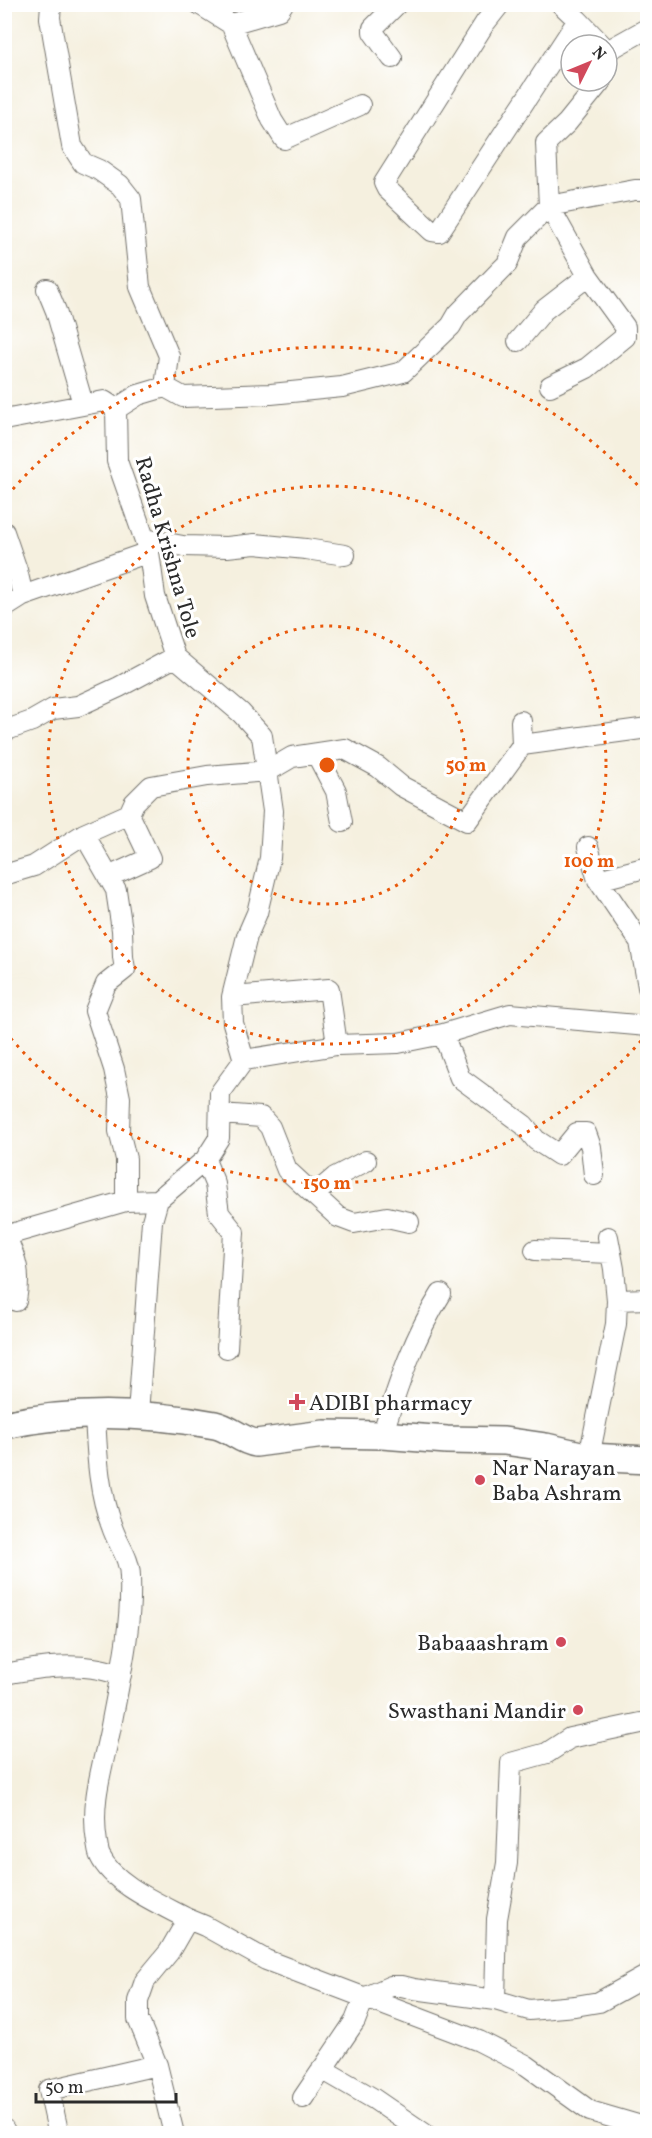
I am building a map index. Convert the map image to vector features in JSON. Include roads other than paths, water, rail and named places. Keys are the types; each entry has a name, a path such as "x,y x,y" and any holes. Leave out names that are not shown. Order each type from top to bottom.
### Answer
{"street":[{"path":"51,4 50,18 72,146 83,163 99,170 120,185 131,198 140,287 169,356 165,387"},
{"path":"231,24 279,10 283,4"},
{"path":"392,58 373,28 397,4"},
{"path":"500,4 485,22 384,183 387,189 432,231 439,232 578,20"},
{"path":"561,4 591,33"},
{"path":"205,6 231,24 272,120 284,139 360,105"},
{"path":"619,42 648,28"},
{"path":"550,386 587,368 625,337 625,327 588,276 549,206 546,143 567,123 591,93"},
{"path":"4,420 104,401 116,409 138,395 165,387 183,397 272,394 342,387 403,372 451,326 458,314 507,264 518,237 549,206 635,190 648,190"},
{"path":"518,341 544,310 588,276"},
{"path":"47,289 56,311 83,404"},
{"name":"Radha Krishna Tole","path":"116,409 117,461 147,546 155,596 175,657 241,713 262,736 273,812 270,858 257,914 247,936 232,997 233,1023 244,1060"},
{"path":"4,532 23,596"},
{"path":"4,608 23,596 147,546 227,547 255,544 345,555"},
{"path":"4,731 32,721 52,709 78,706 175,657"},
{"path":"4,875 34,866 84,834 129,814 134,802 151,786 207,776 268,771 292,757 345,749 378,767 401,786 466,821 522,745 521,721"},
{"path":"522,745 648,728"},
{"path":"316,755 336,790 342,822"},
{"path":"108,877 150,858 129,814"},
{"path":"84,834 116,890 122,930 125,969 106,984 94,1011 114,1069 120,1098 119,1131 126,1158 126,1201"},
{"path":"588,847 598,880 640,942 648,987"},
{"path":"598,880 648,867"},
{"path":"232,997 329,989 337,1045"},
{"path":"138,1414 152,1221 158,1200 205,1160 219,1138 220,1093 244,1060 337,1045 398,1043 443,1034 510,1014 648,1026"},
{"path":"443,1034 460,1078 524,1125 536,1140 551,1151 559,1155 577,1133 586,1134 591,1147 594,1175"},
{"path":"221,1114 261,1117 270,1127 287,1170 338,1217 354,1223 387,1217 409,1222"},
{"path":"205,1160 215,1184 219,1214 234,1232 227,1348"},
{"path":"315,1196 335,1178 366,1161"},
{"path":"16,1301 19,1284 16,1258 5,1235 126,1201 158,1200"},
{"path":"535,1250 610,1245 616,1300 616,1324 589,1456"},
{"path":"382,1435 405,1364 424,1320 441,1294"},
{"path":"616,1300 648,1299"},
{"path":"4,1425 31,1419 138,1414 220,1426 249,1442 263,1443 324,1434 382,1435 447,1440 504,1441 589,1456 648,1460"},
{"path":"95,1415 98,1474 111,1527 129,1562 130,1575 130,1617 107,1748 95,1798 95,1829 99,1856 114,1874 135,1890 266,1960 479,2041 526,2065 590,2111 638,2125 648,2125"},
{"path":"4,1674 32,1669 92,1667 120,1675"},
{"path":"495,2000 497,1919 507,1863 511,1763 547,1753 570,1738 641,1723"},
{"path":"174,2133 157,2065 138,2019 138,2001 145,1981 169,1952 188,1918"},
{"path":"303,2098 355,2021 364,1998 391,1986 495,2000 529,2010 599,2002 648,1975"},
{"path":"58,2132 49,2090 157,2065"},
{"path":"322,2069 374,2099 425,2133"}],"place":[{"name":"ADIBI pharmacy","path":"297,1402"},
{"name":"Nar Narayan Baba Ashram","path":"480,1480"},
{"name":"Babaaashram","path":"561,1642"},
{"name":"Swasthani Mandir","path":"578,1710"}]}
